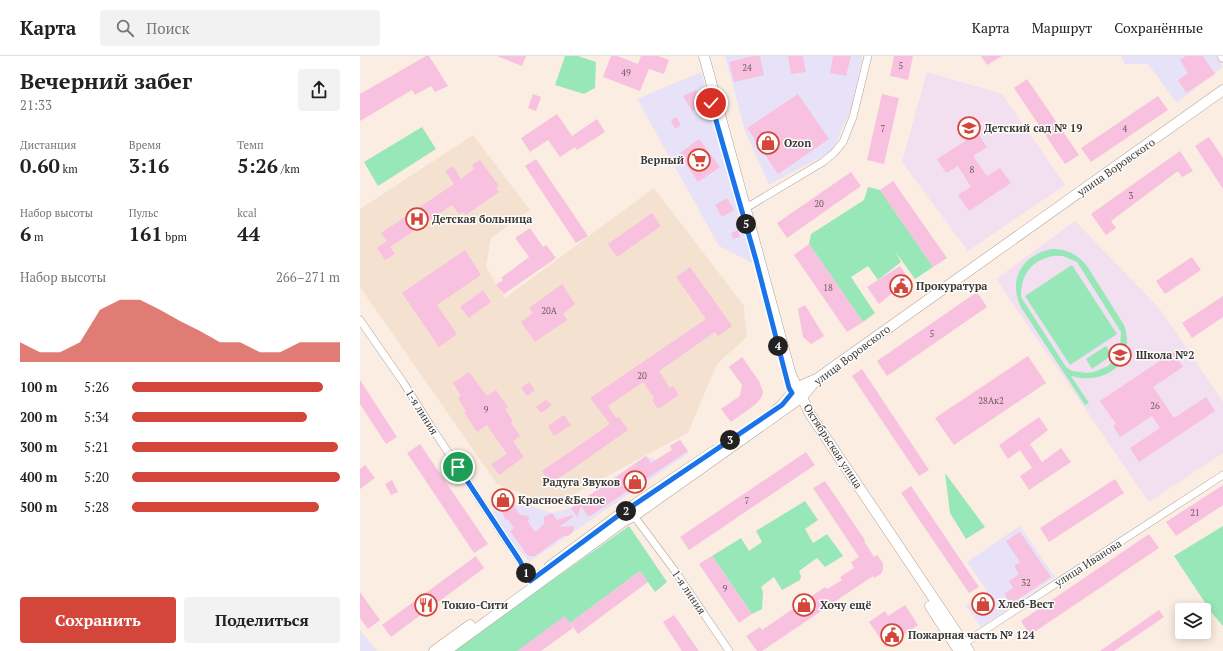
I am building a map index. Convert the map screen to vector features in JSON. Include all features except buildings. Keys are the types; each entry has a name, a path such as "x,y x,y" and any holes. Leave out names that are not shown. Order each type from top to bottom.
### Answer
{"street":[{"path":"434,651 532,583 619,515 797,395 789,388 756,260 698,56"},
{"name":"Октябрьская улица","path":"704,56 797,395 961,649"},
{"path":"746,208 834,154 843,142 853,117 868,56"},
{"name":"улица Воровского","path":"446,651 532,583 624,521 634,516 818,378 1223,90"},
{"name":"1-я линия","path":"360,320 403,382 520,561 532,583"},
{"name":"улица Иванова","path":"961,649 1223,475"},
{"name":"1-я линия","path":"634,516 675,571 729,651"}],"shaded area":[{"path":"725,56 863,56 851,109 832,151 769,185 745,131"},
{"path":"1121,56 1217,56 1223,67 1177,103 1148,64 1125,64"},
{"path":"701,72 756,265 719,246 637,99"},
{"name":"Детский сад № 19","path":"927,72 1002,94 1065,185 968,251 902,162"},
{"path":"473,135 530,210 491,238 486,267 505,298 654,188 744,306 747,337 717,364 688,433 553,505 497,484 360,287 360,209"},
{"name":"Школа №2","path":"1075,221 1159,308 1223,402 1223,453 1149,502 996,279"},
{"path":"680,440 689,453 529,562 489,514 510,500 552,513 571,508 646,456 656,460 672,450 670,446"},
{"path":"1020,526 1055,577 981,627 966,606 987,591 967,562"},
{"path":"360,630 377,651 360,651"}],"green space":[{"path":"565,56 578,56 596,62 595,88 584,94 555,85"},
{"path":"422,127 436,149 378,186 364,162"},
{"path":"868,187 880,190 933,267 915,279 895,251 901,262 878,280 868,266 851,277 875,313 863,322 809,244 811,234 864,200"},
{"path":"1052,249 1062,250 1067,251 1079,258 1087,266 1124,325 1127,338 1126,350 1122,360 1116,368 1107,374 1096,377 1084,378 1071,376 1089,403 1085,405 1022,309 1018,299 1016,289 1020,271 1025,263 1041,252","holes":["1063,256 1077,262 1121,332 1118,354 1108,366 1094,372 1087,373 1072,371 1066,367 1021,297 1021,289 1025,275 1033,265 1045,258"]},
{"path":"1072,265 1117,334 1070,365 1025,296"},
{"path":"1106,346 1112,355 1092,369 1086,359"},
{"path":"945,473 985,527 966,539 950,513"},
{"path":"805,501 818,520 805,529 813,543 827,534 843,556 825,567 817,558 799,571 801,576 800,580 782,590 774,577 761,587 763,592 762,609 752,614 712,556 741,538 749,551 762,542 756,531"},
{"path":"629,526 667,582 655,592 640,571 570,623 517,651 452,651"},
{"path":"1223,526 1223,626 1211,612 1211,603 1205,603 1174,556"}],"place":[{"name":"Детский сад № 19","path":"969,128"},
{"name":"Ozon","path":"768,143"},
{"name":"Верный","path":"699,160"},
{"name":"Детская больница","path":"417,219"},
{"name":"Прокуратура","path":"901,286"},
{"name":"Школа №2","path":"1120,355"},
{"name":"Радуга Звуков","path":"635,482"},
{"name":"Красное&Белое","path":"503,500"},
{"name":"Хлеб-Вест","path":"983,604"},
{"name":"Токио-Сити","path":"426,605"},
{"name":"Хочу ещё","path":"804,605"},
{"name":"Пожарная часть № 124","path":"892,635"}],"route":[{"path":"458,467 520,561 530,581 619,515 782,405 792,393 789,388 756,260 711,103"}]}
